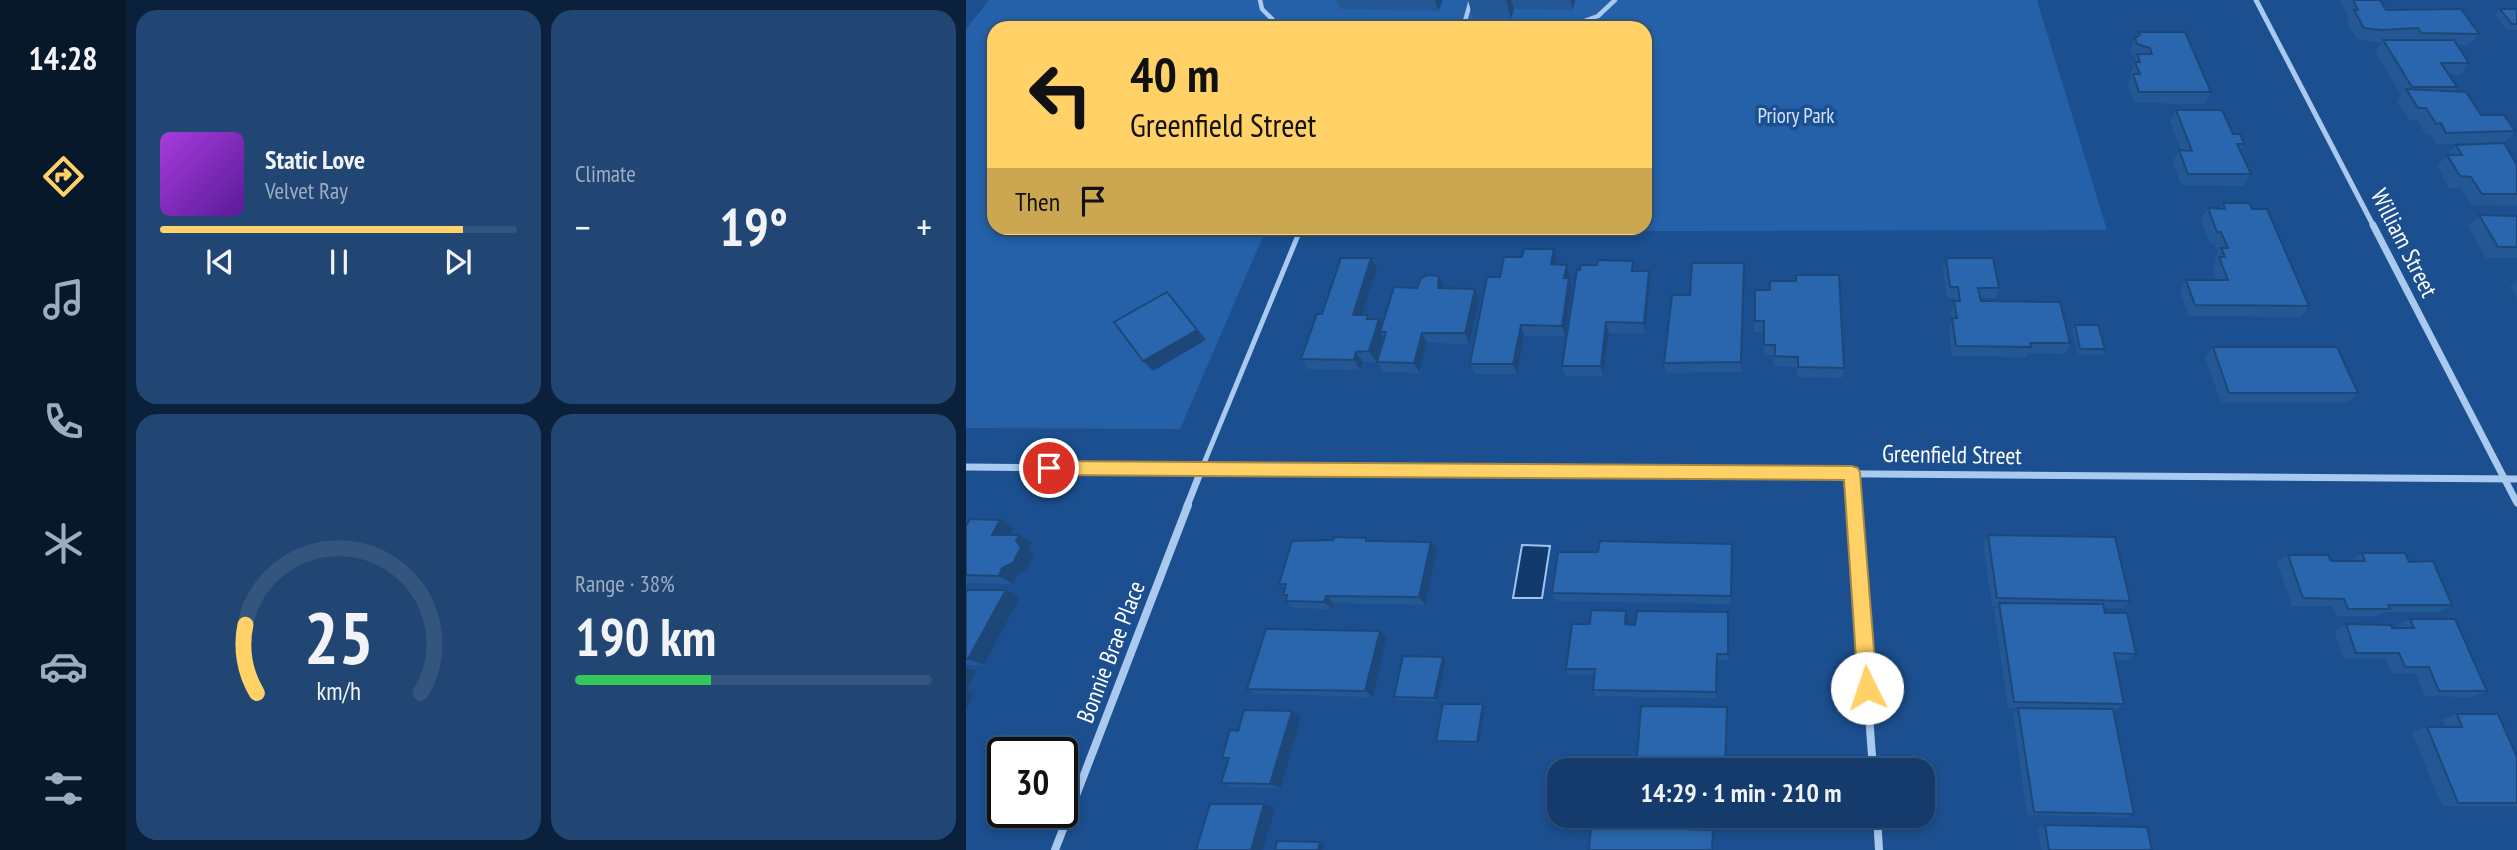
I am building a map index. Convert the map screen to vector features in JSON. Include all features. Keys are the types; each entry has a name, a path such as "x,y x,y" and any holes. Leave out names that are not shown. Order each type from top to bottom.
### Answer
{"street":[{"name":"William Street","path":"2256,0 2517,503"},
{"name":"Greenfield Street","path":"966,467 2517,479"},
{"name":"Bonnie Brae Place","path":"1055,850 1202,468"},
{"path":"1852,473 1872,758"},
{"path":"1878,828 1879,850"}],"lane":[{"path":"1260,0 1262,9 1274,21"},
{"path":"1465,21 1471,0"},
{"path":"1584,21 1598,16 1615,0"},
{"path":"1202,468 1298,235"}],"green space":[{"name":"Priory Park","path":"989,0 2037,0 2107,230 1652,231 1652,21 987,21 987,235 1264,235 1180,429 966,428 966,29"}],"shaded area":[{"path":"1522,545 1550,546 1542,598 1513,598"}],"building":[{"path":"2353,0 2380,0 2386,10 2461,9 2479,34 2421,33 2418,28 2364,28 2354,10 2358,10"},
{"path":"2500,9 2517,9 2517,24 2512,24"},
{"path":"2138,32 2185,32 2211,92 2139,92 2133,74 2140,74 2135,62 2140,62 2137,54 2152,54 2150,48 2137,44 2135,38 2140,35"},
{"path":"2383,40 2454,40 2469,63 2441,63 2457,87 2412,87"},
{"path":"2406,89 2466,92 2481,115 2504,115 2515,131 2446,133 2441,123 2436,124 2426,108 2418,108"},
{"path":"2176,110 2222,110 2233,134 2240,134 2244,144 2237,144 2251,174 2188,174 2179,150 2192,151"},
{"path":"2504,143 2517,165 2517,194 2482,194 2471,177 2460,176 2447,155 2462,155 2456,145"},
{"path":"2223,203 2249,203 2252,209 2267,209 2309,306 2195,305 2186,280 2228,280 2219,257 2225,257 2221,248 2228,248 2221,232 2217,232 2208,208 2225,209"},
{"path":"2479,215 2517,216 2517,247 2498,247"},
{"path":"1524,249 1554,249 1551,264 1567,265 1564,278 1569,278 1562,326 1521,325 1513,364 1470,364 1487,277 1500,277 1504,257 1522,257"},
{"path":"1341,258 1371,258 1353,315 1368,315 1367,319 1379,319 1369,351 1356,352 1354,360 1301,359 1317,314 1322,314"},
{"path":"1946,258 1993,258 1999,288 1978,288 1981,301 2060,302 2070,343 2030,343 2031,347 1956,346 1952,318 1957,318 1954,301 1960,301 1958,287 1950,287"},
{"path":"1598,260 1633,261 1632,271 1649,271 1644,323 1606,322 1601,366 1562,366 1577,270 1580,270 1581,265 1597,265"},
{"path":"1692,263 1744,263 1741,362 1664,363 1672,295 1690,295"},
{"path":"1427,275 1439,276 1438,288 1475,289 1465,333 1422,333 1414,363 1377,362 1386,332 1380,332 1394,287 1417,288 1421,278"},
{"path":"1796,275 1839,275 1844,368 1798,367 1798,357 1775,356 1775,345 1764,345 1764,321 1755,321 1755,290 1770,290 1770,281 1796,281"},
{"path":"1167,292 1197,330 1143,361 1114,322"},
{"path":"2075,325 2098,325 2105,349 2080,349"},
{"path":"2213,347 2337,347 2358,393 2229,393"},
{"path":"970,519 1000,520 992,535 1019,535 1016,541 1021,547 1013,563 1002,568 999,576 966,575 966,526"},
{"path":"1988,535 2115,537 2130,601 1997,598"},
{"path":"1334,537 1366,538 1366,541 1431,542 1419,597 1326,596 1324,602 1286,601 1287,595 1283,595 1286,584 1279,584 1292,541 1333,540"},
{"path":"1600,541 1732,544 1731,596 1552,593 1558,552 1598,552"},
{"path":"2362,553 2405,553 2409,562 2433,561 2452,605 2388,605 2390,609 2348,609 2344,599 2303,598 2288,555 2328,555 2331,561 2365,561"},
{"path":"968,590 1006,590 966,659 966,593"},
{"path":"1999,603 2103,604 2105,613 2127,613 2136,654 2114,653 2124,704 2014,702"},
{"path":"1591,610 1626,611 1625,624 1635,625 1637,611 1728,612 1728,654 1717,654 1716,692 1593,690 1595,669 1566,669 1572,624 1590,624"},
{"path":"2410,619 2455,619 2487,691 2439,691 2429,667 2405,667 2399,653 2356,653 2346,624 2414,628"},
{"path":"1266,629 1380,631 1365,691 1247,689"},
{"path":"1403,656 1443,657 1434,698 1394,697"},
{"path":"1443,704 1483,704 1477,742 1436,741"},
{"path":"1641,706 1727,707 1725,758 1637,758"},
{"path":"2018,708 2113,709 2134,814 2034,812"},
{"path":"1244,710 1292,711 1270,784 1221,783 1229,758 1222,758 1230,730 1238,731"},
{"path":"2457,714 2498,714 2517,757 2517,803 2458,803 2427,727 2462,727"},
{"path":"1210,804 1264,804 1251,850 1196,850"},
{"path":"2045,825 2147,827 2152,850 2049,850"},
{"path":"1591,828 1713,830 1712,850 1589,850"},
{"path":"1277,841 1320,842 1318,850 1275,850"}],"route":[{"path":"1049,468 1852,473 1867,688"}]}
